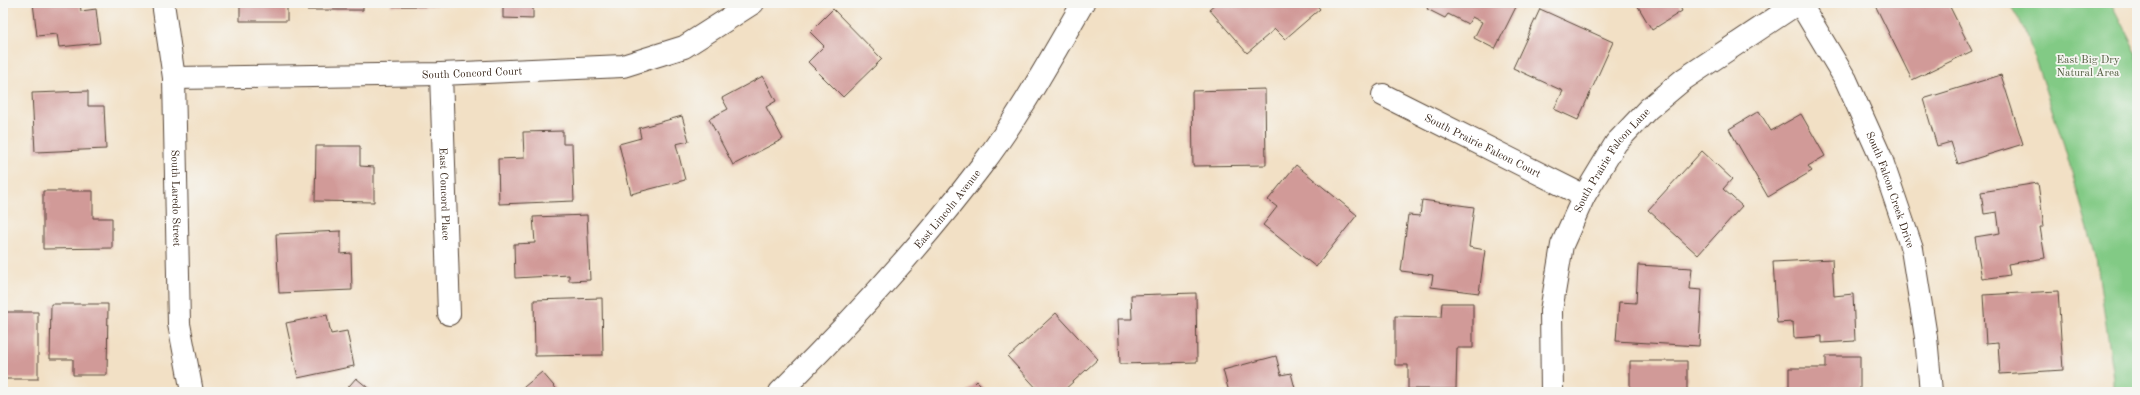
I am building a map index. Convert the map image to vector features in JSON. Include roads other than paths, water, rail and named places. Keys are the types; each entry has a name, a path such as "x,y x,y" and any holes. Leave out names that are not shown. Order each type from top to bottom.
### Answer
{"street":[{"name":"South Laredo Street","path":"163,3 174,78 179,324 192,392"},
{"name":"South Concord Court","path":"174,78 441,74 623,66 684,47 754,3"},
{"name":"East Lincoln Avenue","path":"780,392 888,279 982,165 1026,101 1083,3"},
{"name":"South Prairie Falcon Lane","path":"1552,392 1551,311 1562,245 1584,196 1616,143 1648,109 1684,79 1799,3"},
{"name":"South Falcon Creek Drive","path":"1799,3 1846,80 1886,172 1912,249 1926,338 1931,392"},
{"name":"East Concord Place","path":"441,74 449,314"},
{"name":"South Prairie Falcon Court","path":"1383,95 1584,196"}],"park label":[{"name":"East Big Dry Natural Area","path":"2088,65"}]}
